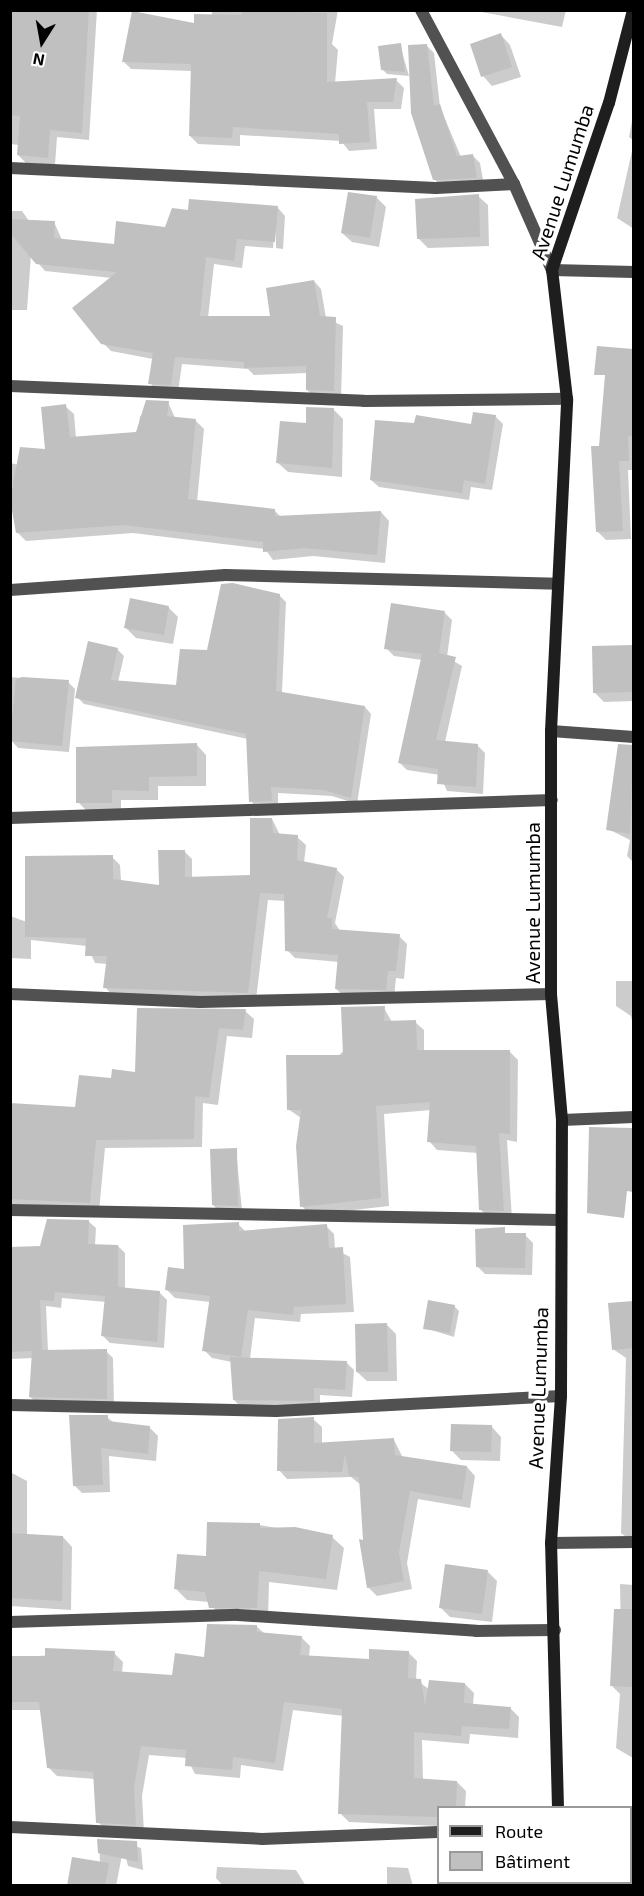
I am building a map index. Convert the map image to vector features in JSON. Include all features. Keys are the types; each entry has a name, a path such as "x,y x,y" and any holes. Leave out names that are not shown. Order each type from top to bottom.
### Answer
{"main road":[{"name":"Avenue Lumumba","path":"558,1806 551,1544 561,1396 559,1220 562,1120 551,994 551,730 567,399 552,270 609,103 633,10"}],"street":[{"path":"421,10 514,183 552,270 633,272"},
{"path":"10,168 436,188 514,183"},
{"path":"10,386 364,401 567,399"},
{"path":"10,590 225,575 558,584"},
{"path":"551,730 633,737"},
{"path":"10,818 552,800"},
{"path":"10,994 200,1002 551,994"},
{"path":"562,1120 633,1117"},
{"path":"10,1210 559,1220"},
{"path":"10,1405 276,1411 561,1396"},
{"path":"551,1544 633,1542"},
{"path":"10,1622 237,1615 476,1631 555,1630"},
{"path":"10,1827 262,1839 437,1832"}],"building":[{"path":"10,10 89,10 82,133 50,130 48,158 17,155 20,116 10,115"},
{"path":"242,10 327,13 327,82 397,78 393,102 367,102 370,142 339,144 339,134 233,127 232,138 189,136 191,64 122,62 132,11 194,23 194,14 241,15"},
{"path":"501,33 512,67 481,77 470,44"},
{"path":"401,43 405,72 381,70 378,46"},
{"path":"427,44 434,106 440,104 457,156 473,154 477,178 433,180 411,113 408,45"},
{"path":"348,192 377,196 370,238 341,233"},
{"path":"479,194 480,237 417,239 415,199"},
{"path":"189,199 278,206 275,242 237,239 234,261 206,257 200,316 270,316 266,288 314,280 320,316 336,317 334,391 306,390 306,366 244,368 244,362 175,357 171,385 148,384 153,353 101,344 72,308 117,272 36,264 10,233 10,219 55,221 54,238 114,244 116,221 165,227 172,208 188,210"},
{"path":"597,346 633,349 633,436 628,436 629,461 619,461 623,531 596,532 591,446 599,446 605,375 594,375"},
{"path":"146,400 169,401 167,416 196,419 188,499 275,509 275,516 381,511 377,555 304,548 263,552 263,542 124,525 16,533 10,499 20,447 45,449 41,407 66,404 70,437 136,432"},
{"path":"306,407 334,408 332,468 276,463 280,421 306,423"},
{"path":"473,412 496,415 485,484 464,480 462,493 370,480 375,420 414,423 416,415 471,424"},
{"path":"233,583 280,594 276,691 365,706 351,798 324,790 271,787 272,801 249,802 246,734 75,698 88,641 118,648 111,680 176,685 180,649 207,650 221,584"},
{"path":"130,598 169,606 164,635 124,628"},
{"path":"391,603 445,611 439,653 456,657 436,740 478,744 476,787 437,784 438,769 398,763 422,654 384,649"},
{"path":"633,645 633,692 593,693 592,646"},
{"path":"22,677 69,680 62,746 10,741 16,679"},
{"path":"197,743 197,776 149,777 149,791 112,790 112,803 76,803 76,747"},
{"path":"618,744 633,745 630,834 606,830"},
{"path":"250,818 272,818 273,833 298,835 297,860 337,868 327,918 332,918 332,929 400,934 396,971 388,971 386,990 335,989 338,955 285,951 284,894 260,893 248,993 103,988 107,956 85,956 86,938 25,937 25,856 113,855 113,879 159,885 158,850 185,850 185,877 250,875"},
{"path":"385,1006 384,1021 416,1020 417,1050 510,1050 510,1134 499,1133 504,1211 479,1210 476,1146 427,1142 430,1102 376,1106 381,1198 300,1207 296,1146 301,1110 287,1110 286,1055 343,1055 341,1007"},
{"path":"137,1008 246,1009 243,1030 219,1028 209,1098 195,1096 194,1139 96,1140 90,1203 10,1199 10,1103 75,1107 79,1075 111,1078 112,1069 135,1072"},
{"path":"589,1127 633,1128 633,1192 627,1191 624,1218 587,1213"},
{"path":"237,1148 238,1206 212,1205 210,1149"},
{"path":"47,1219 89,1220 88,1244 118,1245 118,1287 160,1291 157,1342 101,1336 105,1296 55,1292 54,1301 40,1300 42,1350 107,1349 107,1399 29,1397 32,1351 10,1352 10,1247 40,1246"},
{"path":"239,1222 239,1231 327,1224 329,1248 343,1247 346,1304 294,1307 293,1315 248,1310 241,1357 202,1351 210,1296 165,1290 168,1267 184,1269 183,1225"},
{"path":"505,1227 505,1233 526,1233 525,1268 476,1267 475,1229"},
{"path":"428,1300 455,1305 450,1333 423,1329"},
{"path":"633,1301 633,1348 612,1350 608,1303"},
{"path":"387,1323 388,1372 356,1372 355,1324"},
{"path":"230,1357 347,1361 345,1390 314,1388 314,1401 233,1400"},
{"path":"69,1415 108,1415 108,1421 150,1426 148,1454 101,1448 103,1485 73,1486"},
{"path":"314,1417 314,1443 394,1438 395,1455 467,1466 462,1500 410,1491 399,1553 404,1581 367,1588 359,1539 363,1540 359,1477 349,1476 345,1454 342,1472 277,1471 278,1419"},
{"path":"451,1424 492,1425 491,1452 450,1451"},
{"path":"207,1522 260,1523 260,1528 295,1527 333,1535 326,1579 259,1571 257,1608 209,1608 205,1592 174,1589 177,1554 206,1556"},
{"path":"10,1533 63,1536 62,1601 10,1598"},
{"path":"445,1564 488,1570 482,1614 439,1608"},
{"path":"614,1609 633,1609 633,1687 610,1686"},
{"path":"207,1624 257,1625 257,1632 302,1636 300,1655 369,1659 369,1649 409,1651 408,1678 421,1679 425,1706 429,1680 465,1683 464,1703 511,1707 509,1729 462,1726 461,1736 414,1732 414,1778 457,1781 456,1806 437,1806 437,1817 338,1814 342,1709 284,1702 275,1763 233,1757 232,1770 185,1766 186,1750 141,1746 134,1787 136,1825 96,1823 93,1772 47,1768 39,1702 10,1702 10,1656 45,1656 45,1648 115,1651 113,1671 172,1675 175,1653 204,1657"},
{"path":"97,1839 137,1841 138,1862 98,1853"},
{"path":"72,1857 109,1863 105,1886 67,1886"}]}
